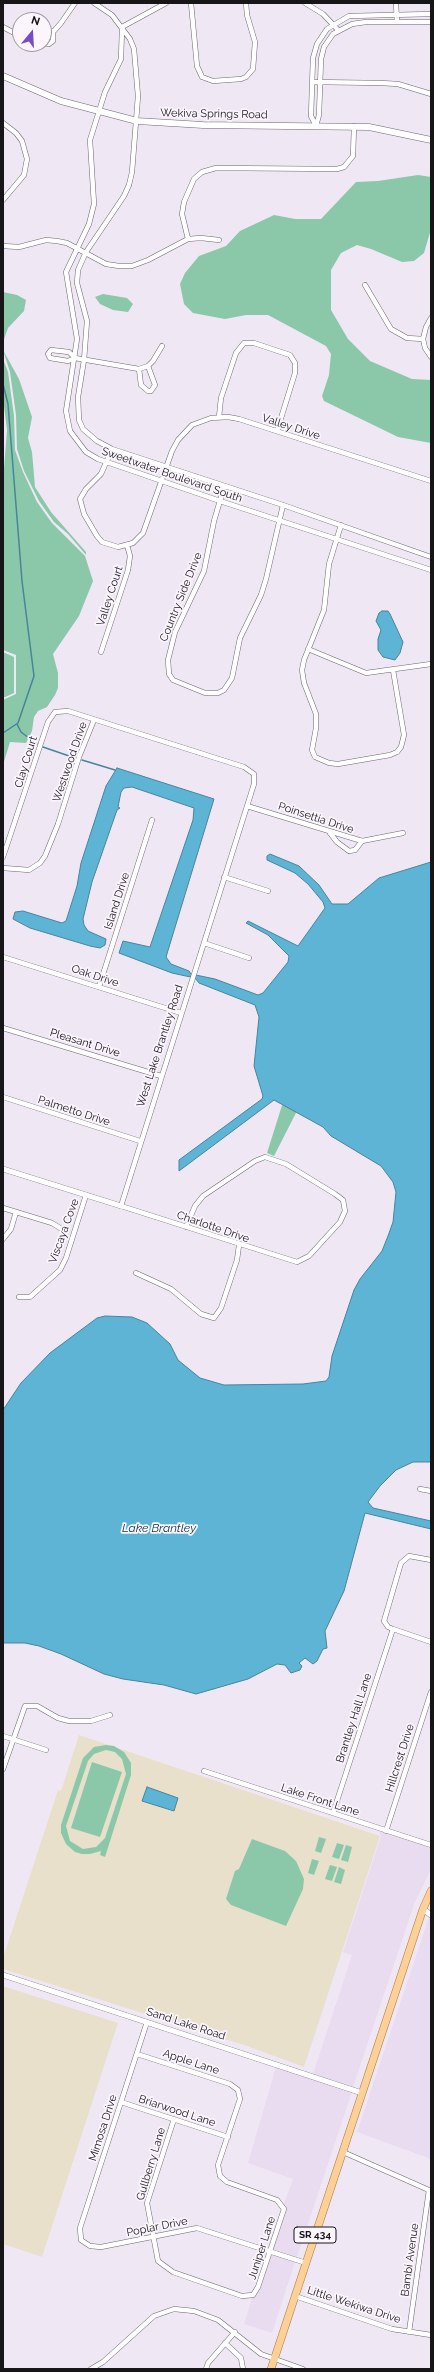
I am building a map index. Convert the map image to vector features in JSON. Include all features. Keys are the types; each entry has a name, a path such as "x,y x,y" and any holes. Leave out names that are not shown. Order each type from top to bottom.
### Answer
{"main road":[{"name":"Wekiva Springs Road","path":"3,76 61,102 98,113 137,121 188,124 354,126 382,128 431,140"},
{"name":"SR 434","path":"271,2369 423,1909 431,1891"}],"street":[{"path":"52,42 53,31 61,23 75,3"},
{"name":"Sweetwater Boulevard South","path":"94,3 112,15 122,27 134,49 138,86 137,121 132,172 129,185 124,196 86,252 78,270 77,283 87,321 84,360 78,397 79,420 90,436 112,449 224,487 283,505 431,557"},
{"path":"122,27 166,3"},
{"path":"191,3 197,66 202,77 213,81 241,79 246,77 253,69 255,42 247,15 246,3"},
{"path":"305,3 334,24 338,30"},
{"path":"396,3 397,22"},
{"path":"316,126 311,116 313,58 317,44 334,24 355,16 431,14"},
{"path":"316,126 319,114 321,59 324,47 338,30 352,24 366,22 431,22"},
{"path":"3,27 12,32"},
{"name":"Sweetwater Boulevard South","path":"122,27 121,59 105,92 90,140 94,204 89,224 76,248 66,272 77,339 67,400 67,422 70,431 86,452 106,462 336,540 431,570"},
{"path":"313,82 398,84 431,94"},
{"path":"3,124 16,133 22,141 27,159 24,175 3,200"},
{"path":"188,239 182,214 184,202 194,179 202,172 216,168 337,169 344,167 353,156 354,126"},
{"path":"3,246 19,247 46,240 67,243 106,264 132,266 148,260 188,239 201,238 219,240"},
{"path":"365,284 391,329 407,338 424,339"},
{"path":"431,318 426,327 424,339 425,348 431,357"},
{"path":"219,417 221,398 236,353 244,343 254,343 290,355 296,363 295,373 277,431"},
{"path":"75,358 68,361 50,358 48,354 51,350 69,352 75,358 139,369 148,366 162,346"},
{"path":"139,369 141,384 148,391 152,390 155,385 148,366"},
{"name":"Valley Drive","path":"162,481 172,451 185,432 192,425 219,417 239,419 431,481"},
{"path":"112,449 96,480 82,494 81,505 84,514 102,542 118,547 127,545 143,533 162,481"},
{"name":"Country Side Drive","path":"224,487 204,571 175,632 168,660 169,674 173,680 205,693 218,693 228,686 240,638 261,595 266,579 283,505"},
{"path":"341,525 327,574 324,610 308,648 302,670 304,683 316,714 312,754 321,761 338,764 390,755 401,747 404,735 393,670"},
{"name":"Valley Court","path":"101,652 128,570 130,556 127,545"},
{"path":"308,648 359,672 375,673 431,664"},
{"name":"Clay Court","path":"3,857 51,716 62,710 94,720"},
{"name":"Westwood Drive","path":"3,868 29,870 40,863 45,856 94,720 244,767 254,774"},
{"name":"West Lake Brantley Road","path":"121,1206 140,1141 254,784 254,774"},
{"name":"Poinsettia Drive","path":"247,806 362,841 403,833"},
{"name":"Island Drive","path":"99,987 152,820"},
{"path":"329,832 337,842 349,851 355,850 362,841"},
{"path":"224,878 268,891"},
{"path":"204,943 249,958"},
{"name":"Oak Drive","path":"3,956 181,1013"},
{"name":"Pleasant Drive","path":"3,1028 161,1076"},
{"name":"Palmetto Drive","path":"3,1097 140,1141"},
{"name":"Charlotte Drive","path":"121,1206 289,1261 300,1262 309,1256 340,1222 345,1213 345,1206 335,1194 273,1158 265,1157 259,1159 203,1196 195,1206 186,1227"},
{"path":"3,1169 121,1206"},
{"name":"Viscaya Cove","path":"18,1297 30,1297 60,1270 66,1258 86,1195"},
{"path":"3,1208 60,1228"},
{"path":"3,1239 11,1229 16,1212"},
{"path":"136,1273 171,1288 201,1314 214,1318 218,1314 224,1298 239,1245"},
{"path":"420,1489 431,1491"},
{"path":"431,1560 410,1556 401,1563 384,1621 388,1627 392,1629 431,1642"},
{"name":"Brantley Hall Lane","path":"332,1813 392,1629"},
{"name":"Hillcrest Drive","path":"386,1831 431,1692"},
{"path":"3,1769 25,1706 37,1706 58,1718 69,1721 85,1722 110,1715"},
{"path":"3,1736 46,1750"},
{"name":"Lake Front Lane","path":"204,1771 431,1845"},
{"path":"423,1909 431,1910"},
{"path":"423,1909 431,1915"},
{"name":"Sand Lake Road","path":"3,1975 362,2093"},
{"name":"Mimosa Drive","path":"81,2240 80,2228 147,2022"},
{"name":"Apple Lane","path":"137,2054 230,2084 238,2090 240,2099 228,2137"},
{"name":"Briarwood Lane","path":"121,2102 228,2137"},
{"name":"Gullberry Lane","path":"174,2120 147,2203 152,2237 158,2261 166,2269 242,2296 253,2295"},
{"name":"Juniper Lane","path":"228,2137 218,2164 220,2176 227,2182 277,2200 283,2206 283,2213 258,2287 253,2295"},
{"path":"343,2152 430,2191"},
{"name":"Bambi Avenue","path":"409,2332 430,2191"},
{"name":"Poplar Drive","path":"81,2240 90,2246 101,2247 198,2228 306,2263"},
{"name":"Little Wekiwa Drive","path":"295,2296 376,2324 409,2332 431,2335"},
{"path":"91,2369 103,2362 144,2324 166,2311 182,2309 206,2315 218,2320 235,2332 253,2350 274,2360 303,2369"},
{"path":"206,2369 208,2363 235,2332"},
{"path":"225,2343 241,2358 243,2369"}],"shaded area":[{"path":"79,1735 380,1836 304,2067 247,2046 3,1969 3,1958 58,1790 61,1791"},
{"path":"379,1831 431,1847 431,1869 415,1902 353,2087 313,2074 352,1955 343,1952 381,1836"},
{"path":"429,1917 431,1918 431,2159 357,2132"},
{"path":"3,1986 118,2023 42,2257 3,2244"},
{"path":"276,2067 352,2092 297,2257 273,2249 285,2214 284,2204 293,2179 248,2163"},
{"path":"271,2254 295,2262 272,2333 244,2324 252,2298 260,2288"}],"green space":[{"path":"418,175 431,177 431,229 424,253 414,261 402,262 371,249 357,245 341,253 331,270 331,310 348,339 370,361 412,379 431,380 431,443 398,437 324,401 322,396 329,375 331,354 326,346 268,315 246,315 225,319 193,313 184,304 180,284 185,273 199,256 226,246 240,231 274,215 295,219 321,219 356,182 378,181"},
{"path":"3,292 17,295 26,300 24,311 8,328 3,342"},
{"path":"103,294 127,298 133,304 128,312 113,310 100,304 95,297"},
{"path":"3,350 19,379 32,417 28,438 32,452 35,487 51,512 86,552 86,555 68,534 54,522 39,501 24,471 17,449 16,415 10,372"},
{"path":"3,359 8,372 14,416 15,450 23,472 37,502 52,523 85,556 93,581 79,616 53,654 58,673 58,688 55,695 47,707 38,711 34,717 32,731 26,743 10,742 3,765 3,700 16,694 16,655 3,650 3,482 7,430 3,398"},
{"path":"3,652 14,657 14,693 3,698"},
{"path":"284,1099 299,1107 274,1156 267,1153"},
{"path":"106,1745 114,1746 124,1752 131,1763 131,1775 105,1857 100,1855 101,1851 90,1854 75,1852 66,1844 61,1833 61,1825 83,1758 94,1747","holes":["106,1750 115,1752 122,1759 126,1774 105,1838 96,1847 83,1849 70,1841 66,1826 88,1761 94,1754"]},
{"path":"92,1762 122,1772 100,1837 71,1828"},
{"path":"319,1837 326,1839 321,1853 315,1851"},
{"path":"252,1839 285,1851 296,1861 304,1879 303,1889 286,1926 231,1905 226,1899 235,1871 239,1869"},
{"path":"337,1843 344,1845 339,1859 332,1857"},
{"path":"346,1845 352,1847 348,1862 341,1860"},
{"path":"312,1859 319,1861 314,1875 308,1873"},
{"path":"330,1865 337,1867 332,1881 325,1879"},
{"path":"339,1867 345,1870 341,1884 334,1882"}],"water":[{"path":"382,611 388,611 403,642 400,653 395,660 383,657 378,650 378,639 381,630 376,621 379,613"},
{"name":"Lake Brantley","path":"117,768 214,799 166,957 171,964 189,971 191,974 215,979 258,995 263,993 288,962 289,956 268,935 246,923 248,921 298,946 325,908 323,902 308,884 295,873 267,860 267,856 270,854 299,866 319,885 332,904 348,904 379,878 431,862 431,1462 413,1462 396,1470 380,1486 368,1502 373,1508 431,1521 431,1529 365,1513 344,1591 325,1631 327,1648 323,1649 317,1661 313,1664 305,1658 299,1663 302,1666 300,1670 291,1673 285,1665 277,1664 248,1679 196,1694 164,1685 123,1679 104,1674 61,1654 39,1646 25,1643 3,1643 3,1410 21,1383 50,1353 97,1318 105,1316 132,1317 147,1323 170,1344 178,1360 200,1378 224,1385 303,1384 326,1381 329,1377 332,1356 354,1290 360,1279 382,1251 388,1236 393,1222 396,1192 393,1182 381,1166 331,1136 323,1127 274,1100 179,1171 179,1160 262,1099 263,1096 254,1066 259,1017 255,1005 199,983 195,978 172,973 119,953 123,941 150,947 193,820 194,808 132,787 124,788 121,792 118,807 120,808 117,810 92,882 83,919 84,925 88,931 106,939 105,945 100,948 90,946 30,928 13,919 15,912 23,911 62,923 66,921 77,886 81,863 106,786"},
{"path":"147,1787 178,1798 174,1811 142,1801"}],"waterway":[{"path":"3,384 8,404 22,581 34,676 18,723 3,733"},
{"path":"17,724 21,732 37,744"},
{"path":"43,747 75,758"},
{"path":"82,760 115,770"}]}
